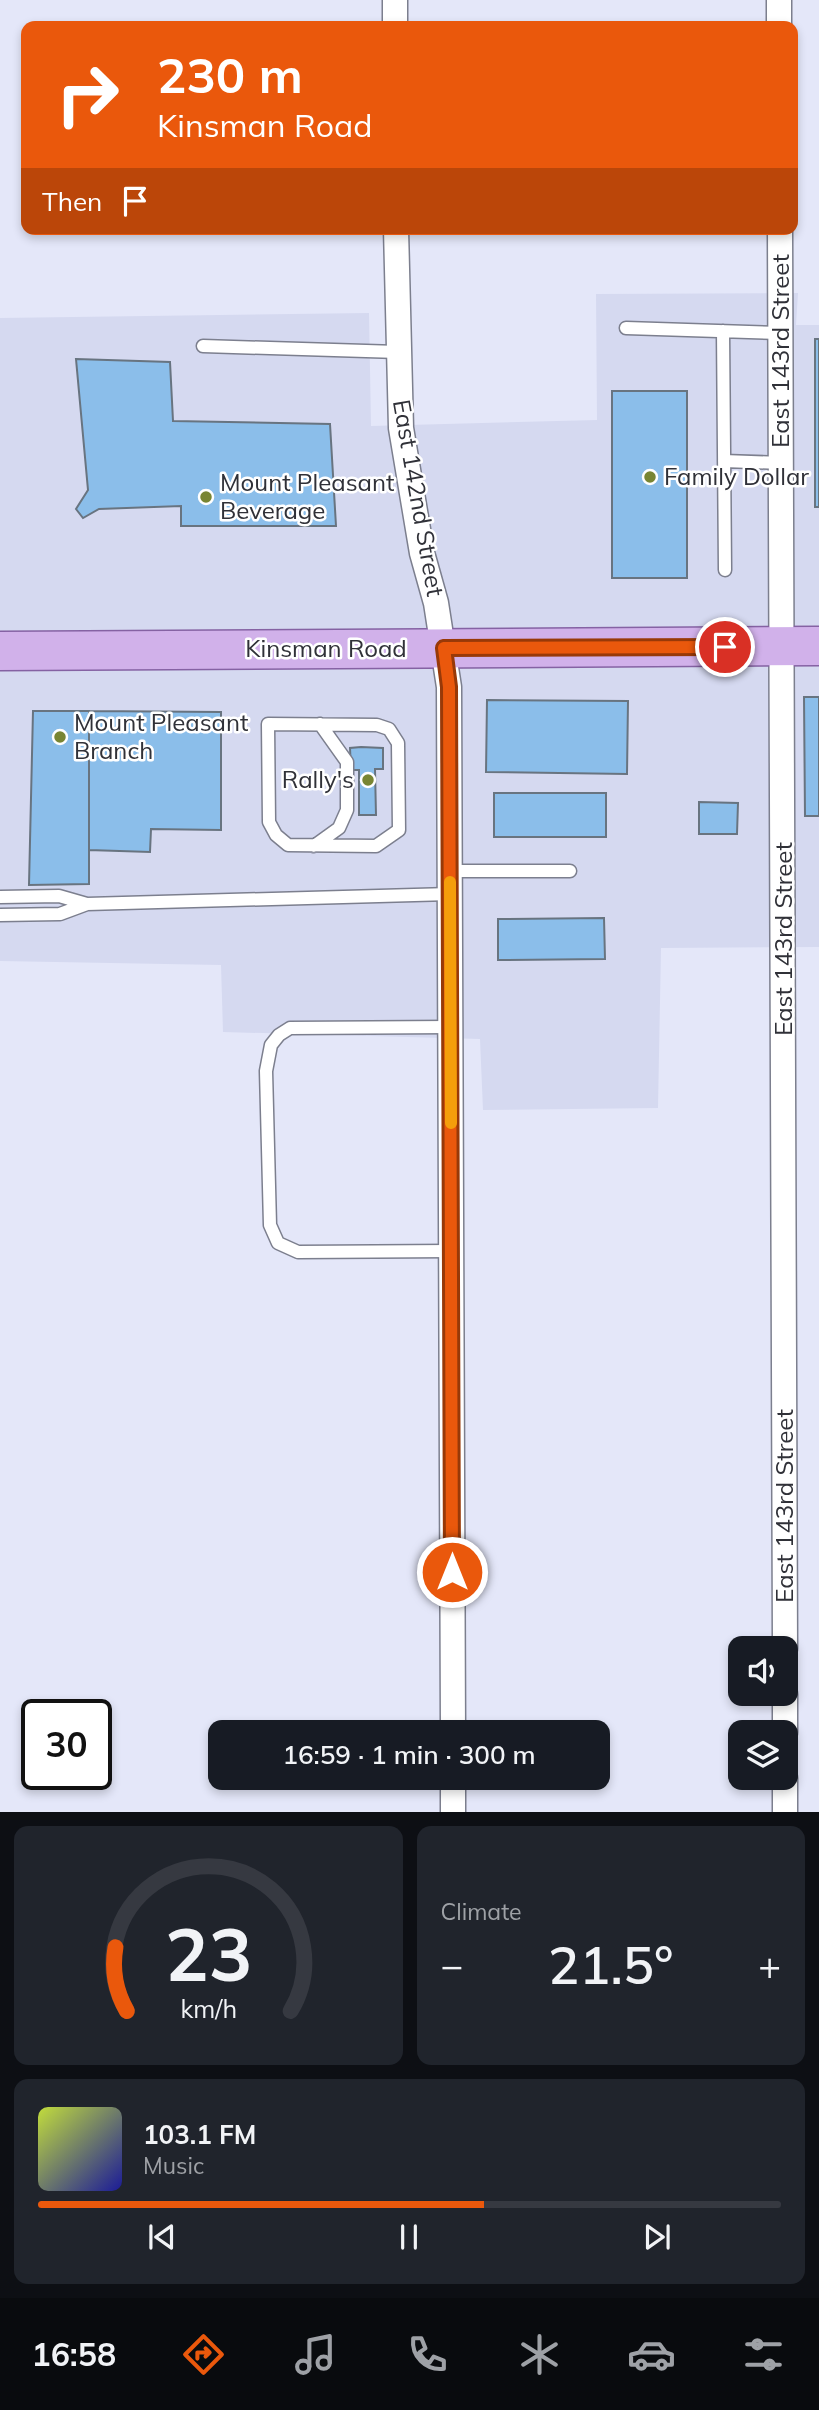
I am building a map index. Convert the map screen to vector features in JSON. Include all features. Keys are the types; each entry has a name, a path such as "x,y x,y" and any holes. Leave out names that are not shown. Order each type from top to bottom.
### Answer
{"main road":[{"name":"Kinsman Road","path":"0,651 801,646"}],"street":[{"path":"395,0 395,21"},
{"path":"779,0 779,21"},
{"name":"East 142nd Street","path":"396,235 401,428 422,553 436,603 449,687 453,1720"},
{"name":"East 143rd Street","path":"780,235 782,463 801,646 785,1636"},
{"path":"453,1790 453,1811"},
{"path":"785,1790 785,1811"}],"lane":[{"path":"626,328 781,333"},
{"path":"723,331 725,570"},
{"path":"203,346 398,352"},
{"path":"724,461 782,463"},
{"path":"268,724 320,724 377,725 389,729 398,743 399,830 376,846 288,845 276,835 269,822 268,724"},
{"path":"314,846 339,828 346,810 346,762 320,724"},
{"path":"0,915 60,914 87,904 450,883 570,871"},
{"path":"0,897 59,896 87,904"},
{"path":"450,1027 290,1028 279,1035 271,1045 266,1071 270,1225 278,1243 298,1252 451,1251"}],"shaded area":[{"path":"798,293 796,325 819,325 819,947 661,948 658,1108 483,1110 480,1039 223,1032 221,965 0,961 0,318 369,313 371,426 597,420 596,294"}],"building":[{"path":"815,339 819,339 819,507 815,507"},
{"path":"76,359 170,362 173,421 330,424 336,526 181,526 181,506 99,509 83,518 76,509 88,490"},
{"name":"Family Dollar","path":"612,391 687,391 687,578 612,578"},
{"path":"804,697 819,697 819,816 805,816"},
{"path":"487,700 628,701 627,774 486,772"},
{"path":"33,711 89,711 89,884 29,885"},
{"path":"89,711 221,712 221,830 151,829 150,852 89,850"},
{"path":"350,748 383,748 383,769 375,769 376,815 359,815 359,770 351,770"},
{"path":"494,793 606,793 606,837 494,837"},
{"path":"699,802 738,803 737,834 699,834"},
{"path":"604,918 605,959 498,960 498,919"}],"slow traffic":[{"path":"450,882 451,1123"}],"place":[{"name":"Family Dollar","path":"650,477"},
{"name":"Mount Pleasant Beverage","path":"206,497"},
{"name":"Mount Pleasant Branch","path":"60,737"},
{"name":"Rally's","path":"368,780"}],"route":[{"path":"452,1572 449,687 444,648 725,647"}]}
